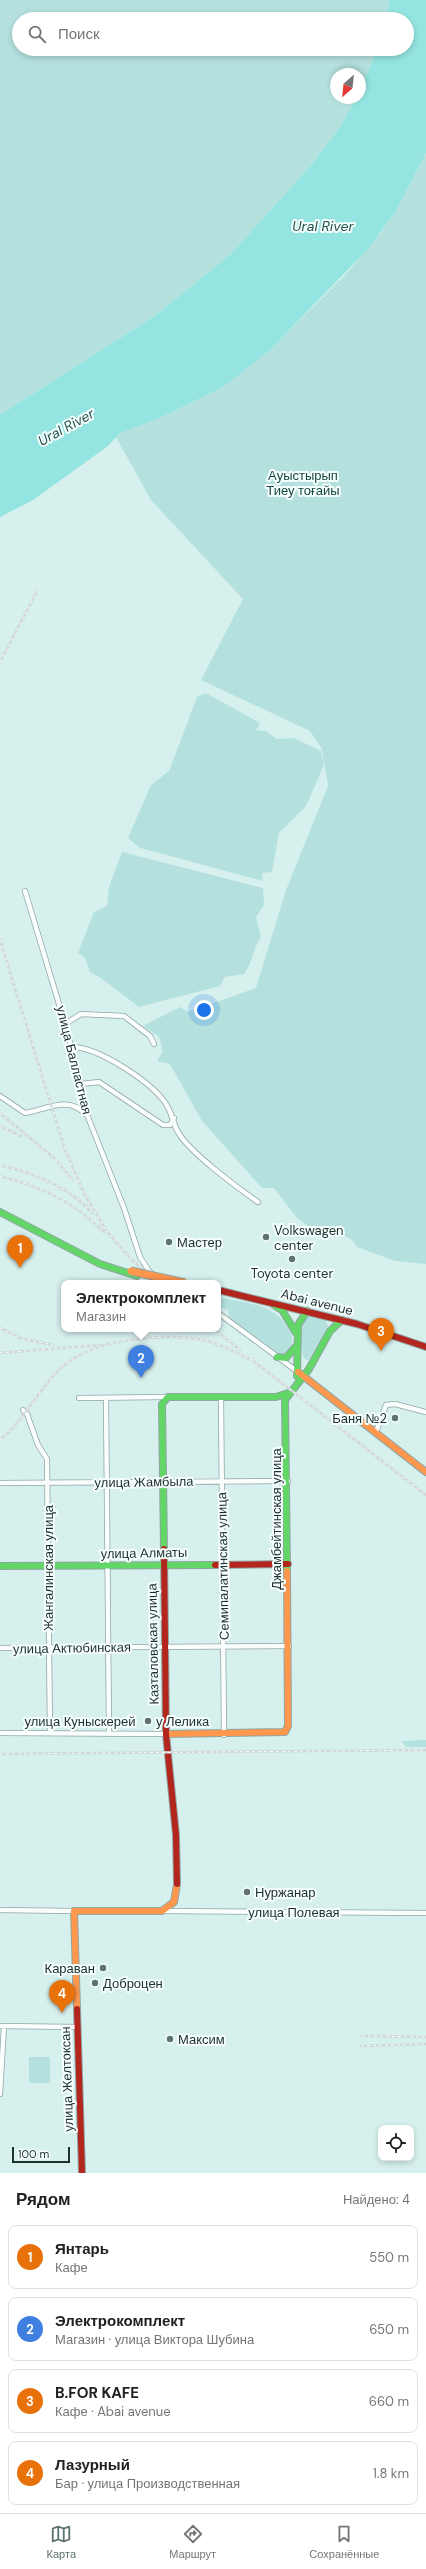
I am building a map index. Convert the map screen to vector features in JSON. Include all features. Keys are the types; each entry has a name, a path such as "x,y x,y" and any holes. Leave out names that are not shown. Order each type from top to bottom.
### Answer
{"street":[{"name":"улица Балластная","path":"25,891 65,1024 81,1084 84,1107 124,1208 135,1244 149,1271 158,1280"},
{"path":"65,1024 81,1014 124,1016 150,1036 154,1044"},
{"path":"71,1047 80,1047 93,1052 136,1076 164,1101 174,1118 178,1132 204,1159 258,1202"},
{"path":"81,1084 99,1082 163,1125 170,1126 174,1118"},
{"path":"0,1096 25,1113 54,1105 74,1106 85,1113 90,1122"},
{"path":"0,1207 102,1261 134,1273 170,1280"},
{"path":"0,1212 100,1264 161,1280"},
{"name":"Abai avenue","path":"221,1292 271,1302 342,1320 426,1347"},
{"path":"271,1302 282,1310 296,1333"},
{"path":"301,1374 296,1333 300,1319 307,1311"},
{"path":"221,1316 301,1374 426,1472"},
{"name":"Джамбейтинская улица","path":"281,1734 285,1732 289,1723 288,1481 285,1407 288,1393 330,1330 342,1320"},
{"path":"277,1357 286,1358 290,1356 297,1343"},
{"path":"79,1398 276,1396 288,1393"},
{"name":"Казталовская улица","path":"162,1911 174,1902 177,1881 175,1808 169,1775 166,1734 162,1406 164,1400 168,1397"},
{"name":"Семипалатинская улица","path":"221,1397 221,1481 225,1646 224,1735"},
{"path":"106,1398 106,1647 109,1732"},
{"path":"376,1432 386,1405 395,1404 426,1412"},
{"name":"Жангалинская улица","path":"23,1410 27,1414 38,1445 47,1459 50,1733"},
{"name":"улица Жамбыла","path":"0,1483 288,1481"},
{"name":"улица Алматы","path":"0,1566 288,1564"},
{"name":"улица Актюбинская","path":"0,1648 288,1646"},
{"name":"улица Куныскерей","path":"0,1733 109,1732 224,1735 281,1734"},
{"path":"0,1910 74,1912 162,1911"},
{"name":"улица Полевая","path":"162,1911 426,1913"},
{"name":"улица Желтоксан","path":"74,1912 82,2173"},
{"path":"0,2094 2,2026 78,2027"}],"green space":[{"path":"0,0 390,0 387,12 12,12 12,56 374,56 366,77 366,68 330,68 330,104 353,104 338,130 313,163 231,254 156,315 0,415"},
{"name":"Ауыстырып Тиеу тоғайы","path":"426,153 426,1264 395,1261 357,1247 351,1239 322,1226 311,1228 297,1218 274,1188 262,1188 202,1121 170,1064 157,1061 163,1051 159,1037 143,1026 180,1007 188,1012 256,988 286,890 328,786 322,749 310,731 201,680 243,599 151,500 116,437 125,430 164,416 215,391 271,349 347,273 381,232 396,211"},
{"path":"206,693 260,723 256,730 266,731 277,739 294,738 321,751 324,765 306,806 279,833 272,872 262,873 263,881 140,848 128,838 151,785 169,771 197,697"},
{"path":"122,852 263,888 264,905 256,917 261,937 244,974 225,977 220,986 139,1007 101,978 90,972 85,958 78,953 94,912 107,906 109,887"},
{"path":"221,1298 258,1305 275,1313 288,1328 292,1338 291,1348 287,1354 279,1354 229,1318 228,1310 221,1307"},
{"path":"310,1316 325,1319 328,1326 308,1361 303,1357 299,1330 305,1318"},
{"path":"426,1740 426,1747 406,1747 402,1741"},
{"path":"29,2057 50,2057 50,2083 29,2083"}],"water":[{"name":"Ural River","path":"390,0 426,0 426,153 396,211 367,250 271,349 231,381 215,391 164,416 120,433 108,446 33,500 0,517 0,415 156,315 231,254 313,163 338,130 353,104 366,104 366,77 374,56 414,56 414,12 387,12"}],"railway":[{"path":"0,662 37,591"},
{"path":"0,940 65,1150 85,1195 106,1230"},
{"path":"0,1113 55,1159 73,1180"},
{"path":"0,1126 21,1136"},
{"path":"0,1165 25,1172 62,1188 73,1195 92,1213"},
{"path":"0,1176 30,1185 56,1196 80,1211 104,1232"},
{"path":"102,1226 132,1260 154,1280"},
{"path":"0,1328 23,1339 53,1345"},
{"path":"218,1332 240,1350"},
{"path":"0,1440 17,1423 54,1374 63,1366 94,1349 113,1343 153,1338 191,1338 219,1345 255,1362"},
{"path":"0,1353 100,1345"},
{"path":"251,1359 426,1495"},
{"path":"0,1754 426,1750"},
{"path":"362,2036 426,2037"},
{"path":"361,2046 426,2044"}],"traffic: fast":[{"path":"0,1212 100,1264 137,1276"},
{"path":"274,1305 282,1310 296,1333"},
{"path":"297,1376 298,1325 307,1311"},
{"path":"287,1571 285,1400 309,1369 330,1331 342,1320"},
{"path":"277,1357 286,1358 297,1345"},
{"path":"164,1549 162,1404 168,1397 276,1397 288,1393"},
{"path":"0,1566 215,1565"}],"traffic: slow":[{"path":"131,1271 172,1280"},
{"path":"298,1372 426,1472"},
{"path":"166,1734 285,1732 288,1726 287,1571"},
{"path":"77,2009 74,1911 162,1911 174,1902 177,1884"}],"traffic: jam":[{"path":"221,1291 357,1324 426,1347"},
{"path":"164,1549 166,1734 176,1835 177,1884"},
{"path":"215,1565 288,1564"},
{"path":"77,2009 82,2173"}],"place":[{"name":"Volkswagen center","path":"266,1237"},
{"name":"Мастер","path":"169,1242"},
{"name":"Toyota center","path":"292,1259"},
{"name":"Янтарь","path":"20,1268"},
{"name":"B.FOR KAFE","path":"381,1351"},
{"name":"Электрокомплект","path":"141,1378"},
{"name":"Баня №2","path":"395,1418"},
{"name":"у Лелика","path":"148,1721"},
{"name":"Нуржанар","path":"247,1892"},
{"name":"Караван","path":"103,1968"},
{"name":"Доброцен","path":"95,1983"},
{"name":"Лазурный","path":"62,2013"},
{"name":"Максим","path":"170,2039"}]}
